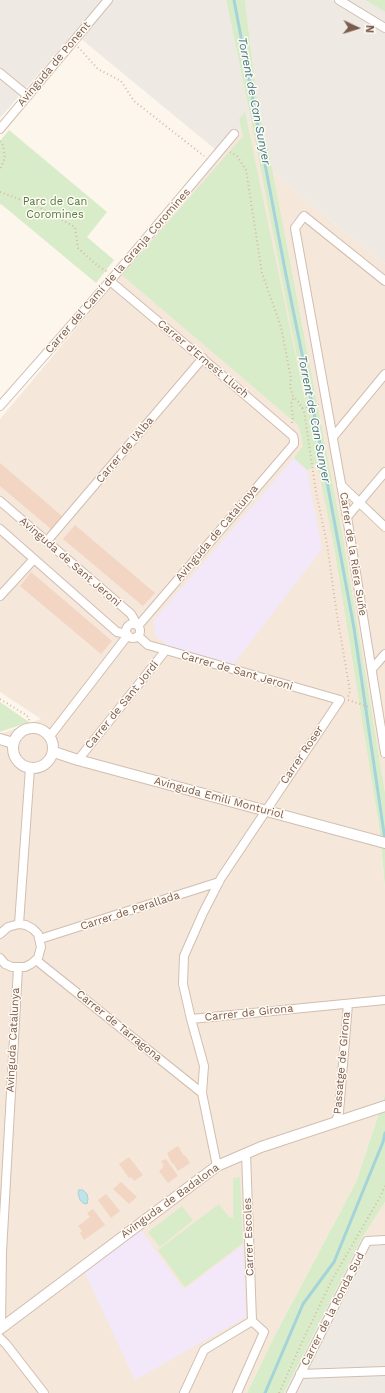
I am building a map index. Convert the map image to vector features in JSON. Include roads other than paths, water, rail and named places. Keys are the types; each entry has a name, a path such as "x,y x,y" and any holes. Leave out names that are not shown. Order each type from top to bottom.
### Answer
{"street":[{"name":"Avinguda de Ponent","path":"0,129 108,0"},
{"path":"339,0 385,28"},
{"path":"0,73 28,96"},
{"name":"Carrer del Camí de la Granja Coromines","path":"0,406 112,279 234,134"},
{"name":"Carrer de la Riera Suñe","path":"385,281 304,216 295,228 347,517 385,753"},
{"name":"Carrer d'Ernest Lluch","path":"112,279 293,436 294,440"},
{"name":"Carrer de l'Alba","path":"46,542 203,358"},
{"path":"333,437 385,374"},
{"name":"Avinguda de Catalunya","path":"138,626 294,444 294,440"},
{"path":"347,517 385,472"},
{"path":"341,485 385,527"},
{"name":"Avinguda de Sant Jeroni","path":"0,501 131,614 138,626"},
{"name":"Avinguda de Sant Jeroni","path":"0,529 117,632 128,635"},
{"path":"0,596 34,559"},
{"path":"133,624 138,626 140,631 138,636 133,638 128,635 126,630 129,625 133,624"},
{"path":"50,736 128,635"},
{"name":"Carrer de Sant Jeroni","path":"138,636 148,645 340,700"},
{"name":"Carrer de Sant Jordi","path":"78,760 166,650"},
{"path":"372,669 385,654"},
{"name":"Carrer Roser","path":"191,1019 183,984 184,956 203,913 219,882 340,700"},
{"path":"29,728 39,728 46,731 50,736 54,746 54,752 49,761 43,766 30,768 20,763 16,759 13,743 19,734 29,728"},
{"path":"0,739 13,743"},
{"name":"Avinguda Emili Monturiol","path":"54,752 78,760 382,842"},
{"path":"19,924 30,768"},
{"name":"Carrer de Perallada","path":"40,939 219,882"},
{"path":"0,934 8,927 19,924 26,925 33,929 40,939 41,947 36,960 26,967 18,968 5,964 0,958"},
{"name":"Carrer de Tarragona","path":"36,960 202,1093"},
{"name":"Avinguda Catalunya","path":"0,1332 1,1252 18,968"},
{"name":"Carrer de Girona","path":"217,1166 202,1093 204,1066 191,1019 385,1000"},
{"name":"Passatge de Girona","path":"336,1122 339,1112 348,1004"},
{"name":"Avinguda de Badalona","path":"0,1332 217,1166 246,1153 385,1106"},
{"name":"Carrer Escoles","path":"246,1153 252,1321"},
{"name":"Carrer de la Ronda Sud","path":"291,1393 367,1241 385,1240"},
{"path":"184,1393 204,1350 252,1321 264,1332 237,1393"},
{"path":"0,1332 6,1344 44,1393"},
{"path":"300,1374 385,1371"}],"water":[{"path":"79,1190 83,1190 87,1194 87,1204 80,1200 78,1193"}],"waterway":[{"name":"Torrent de Can Sunyer","path":"234,0 286,275 318,433 354,628 385,840"},
{"name":"Torrent de Can Sunyer","path":"265,1393 303,1304 334,1262 383,1142 385,1133"}],"park label":[{"name":"Parc de Can Coromines","path":"55,208"}]}
